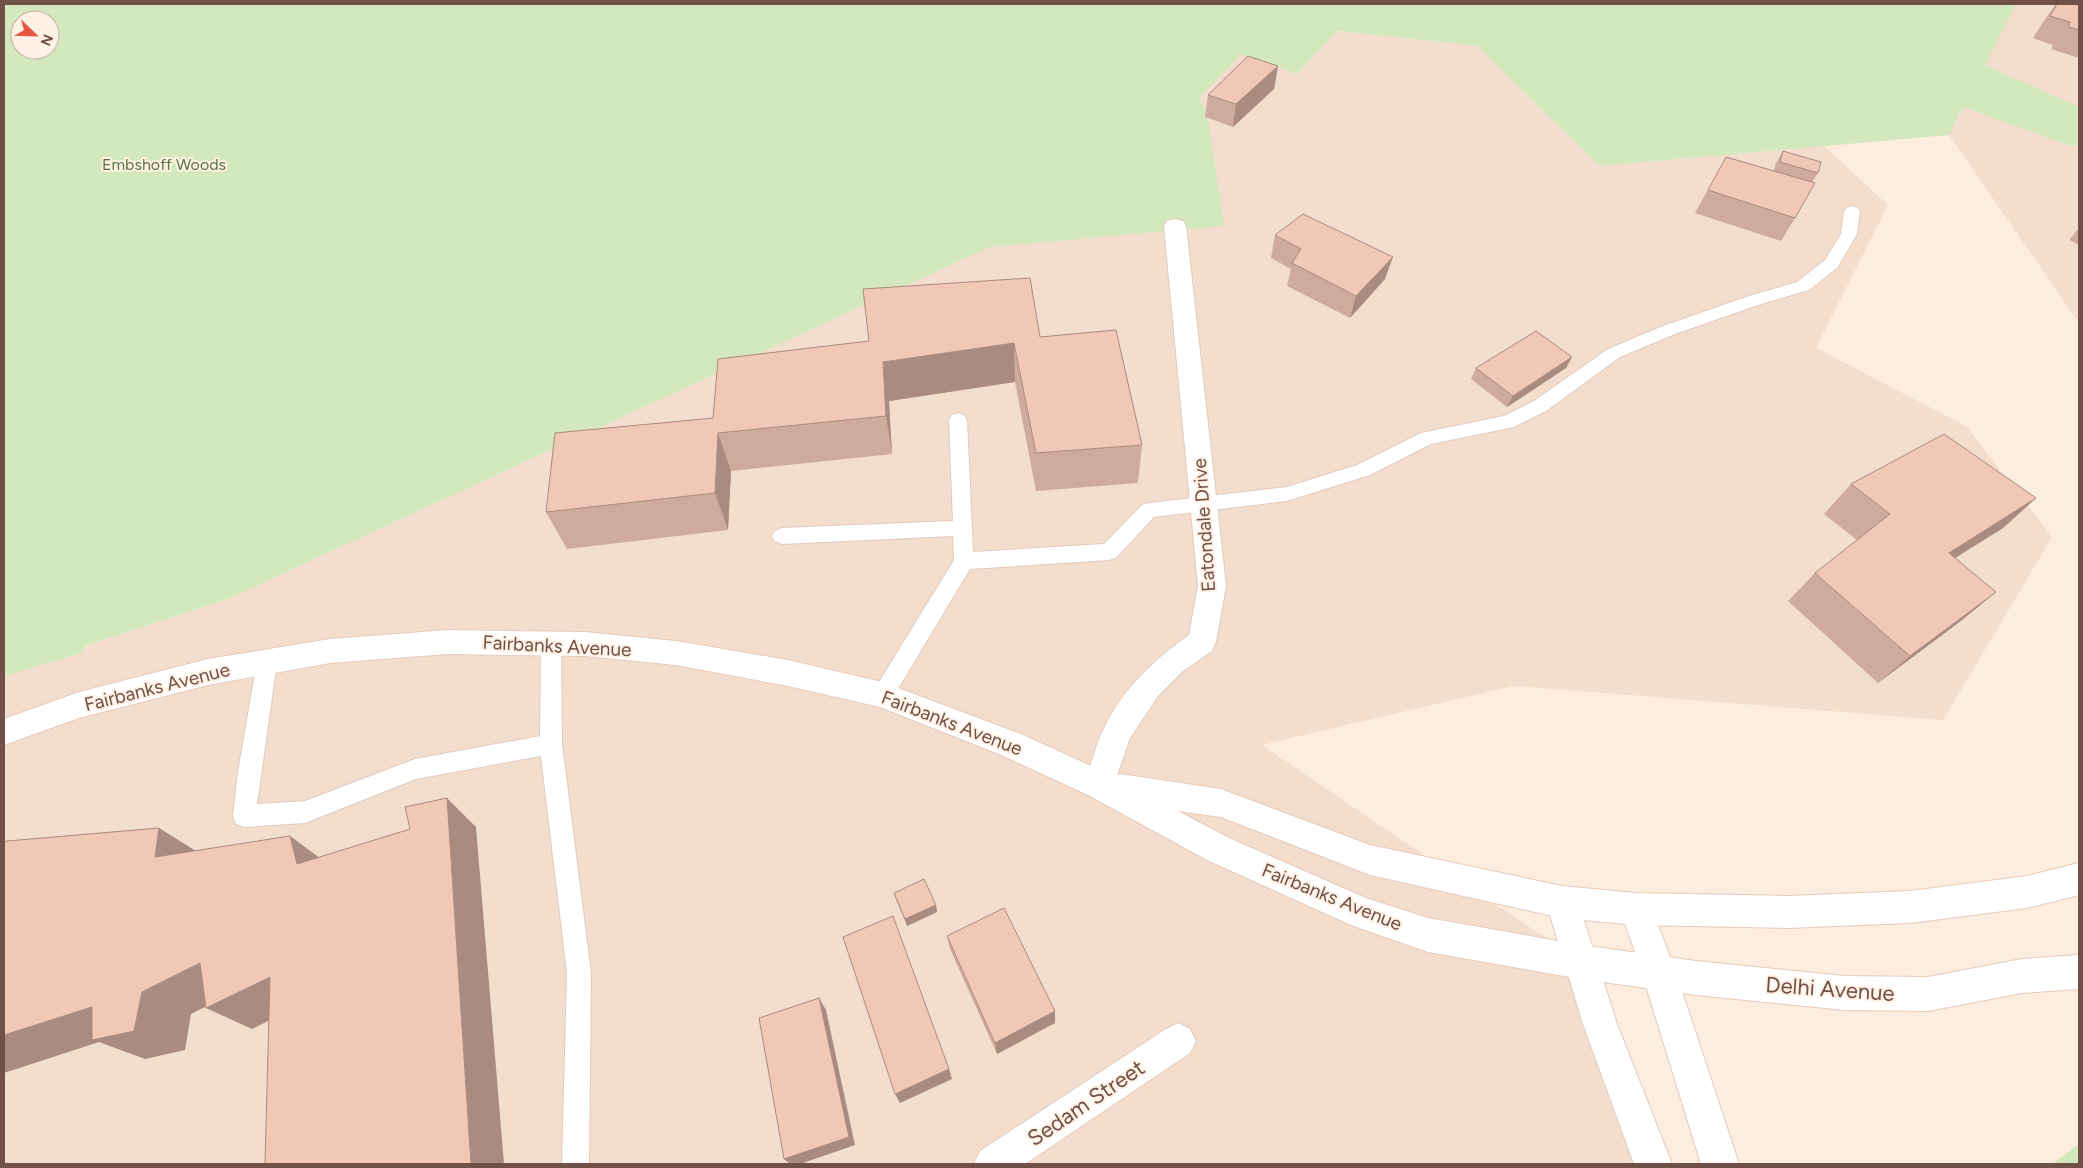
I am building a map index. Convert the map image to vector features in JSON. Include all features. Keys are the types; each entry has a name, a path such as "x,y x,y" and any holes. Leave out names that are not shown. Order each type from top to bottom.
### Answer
{"street":[{"name":"Eatondale Drive","path":"1099,785 1117,732 1148,687 1173,662 1202,642 1212,586 1174,226"},
{"name":"Fairbanks Avenue","path":"4,732 88,703 208,672 330,651 448,642 585,644 676,653 788,673 882,695 1010,744 1099,785 1218,849 1363,913 1428,935 1581,962"},
{"name":"Fairbanks Avenue","path":"1099,785 1221,803 1370,860 1562,902 1636,908"},
{"path":"1720,1164 1659,973 1636,908 1788,912 1910,907 2027,892 2079,880"},
{"path":"1562,902 1600,1024 1653,1164"},
{"name":"Delhi Avenue","path":"1581,962 1659,973 1845,992 1928,994 2022,976 2079,972"},
{"name":"Sedam Street","path":"993,1164 1178,1041"}],"lane":[{"path":"964,561 1109,552 1149,510 1287,494 1363,470 1427,438 1508,422 1540,406 1614,353 1669,330 1803,286 1831,264 1850,234 1852,211"},
{"path":"882,695 964,561 958,420"},
{"path":"782,536 962,528"},
{"path":"551,644 551,744 579,973 576,1164"},
{"path":"267,662 244,816 305,812 415,769 551,744"}],"shaded area":[{"path":"2016,4 2079,4 2079,323 1949,135"},
{"path":"1107,7 1478,46 1599,166 1824,146 1888,205 1816,348 1966,426 2052,537 1943,720 1513,686 1262,745 1581,962 1653,1164 4,1164 4,673 228,599 1083,204"}],"green space":[{"name":"Embshoff Woods","path":"4,4 2016,4 1985,65 2079,107 2079,143 2073,147 1963,107 1949,135 1599,166 1478,46 1337,31 1297,74 1241,54 1199,98 1206,111 1209,125 1224,226 990,247 228,599 85,646 82,653 4,676"},
{"path":"2079,1144 2079,1164 2052,1164"}],"building":[{"path":"2057,4 2079,4 2079,30 2068,27 2070,22 2050,16"},
{"path":"1248,56 1278,66 1236,104 1208,95"},
{"path":"1783,151 1821,162 1818,173 1780,162"},
{"path":"1726,157 1815,183 1795,218 1708,190"},
{"path":"1303,214 1393,257 1356,296 1292,263 1301,249 1275,235"},
{"path":"1030,278 1040,337 1116,330 1142,445 1036,453 1014,343 883,362 886,416 718,433 715,493 546,512 555,433 713,418 718,359 869,341 863,289"},
{"path":"1536,331 1572,357 1513,396 1476,368"},
{"path":"1944,434 2036,498 1949,553 1996,592 1910,656 1815,573 1890,514 1851,484"},
{"path":"447,798 471,1164 265,1164 270,977 206,1008 200,963 142,992 134,1031 92,1040 92,1007 4,1035 4,842 159,828 155,857 290,836 297,864 410,829 405,807"},
{"path":"924,879 936,905 905,919 894,893"},
{"path":"1004,908 1055,1011 995,1043 947,936"},
{"path":"893,916 949,1069 895,1094 843,937"},
{"path":"819,998 849,1137 784,1159 759,1018"}]}
